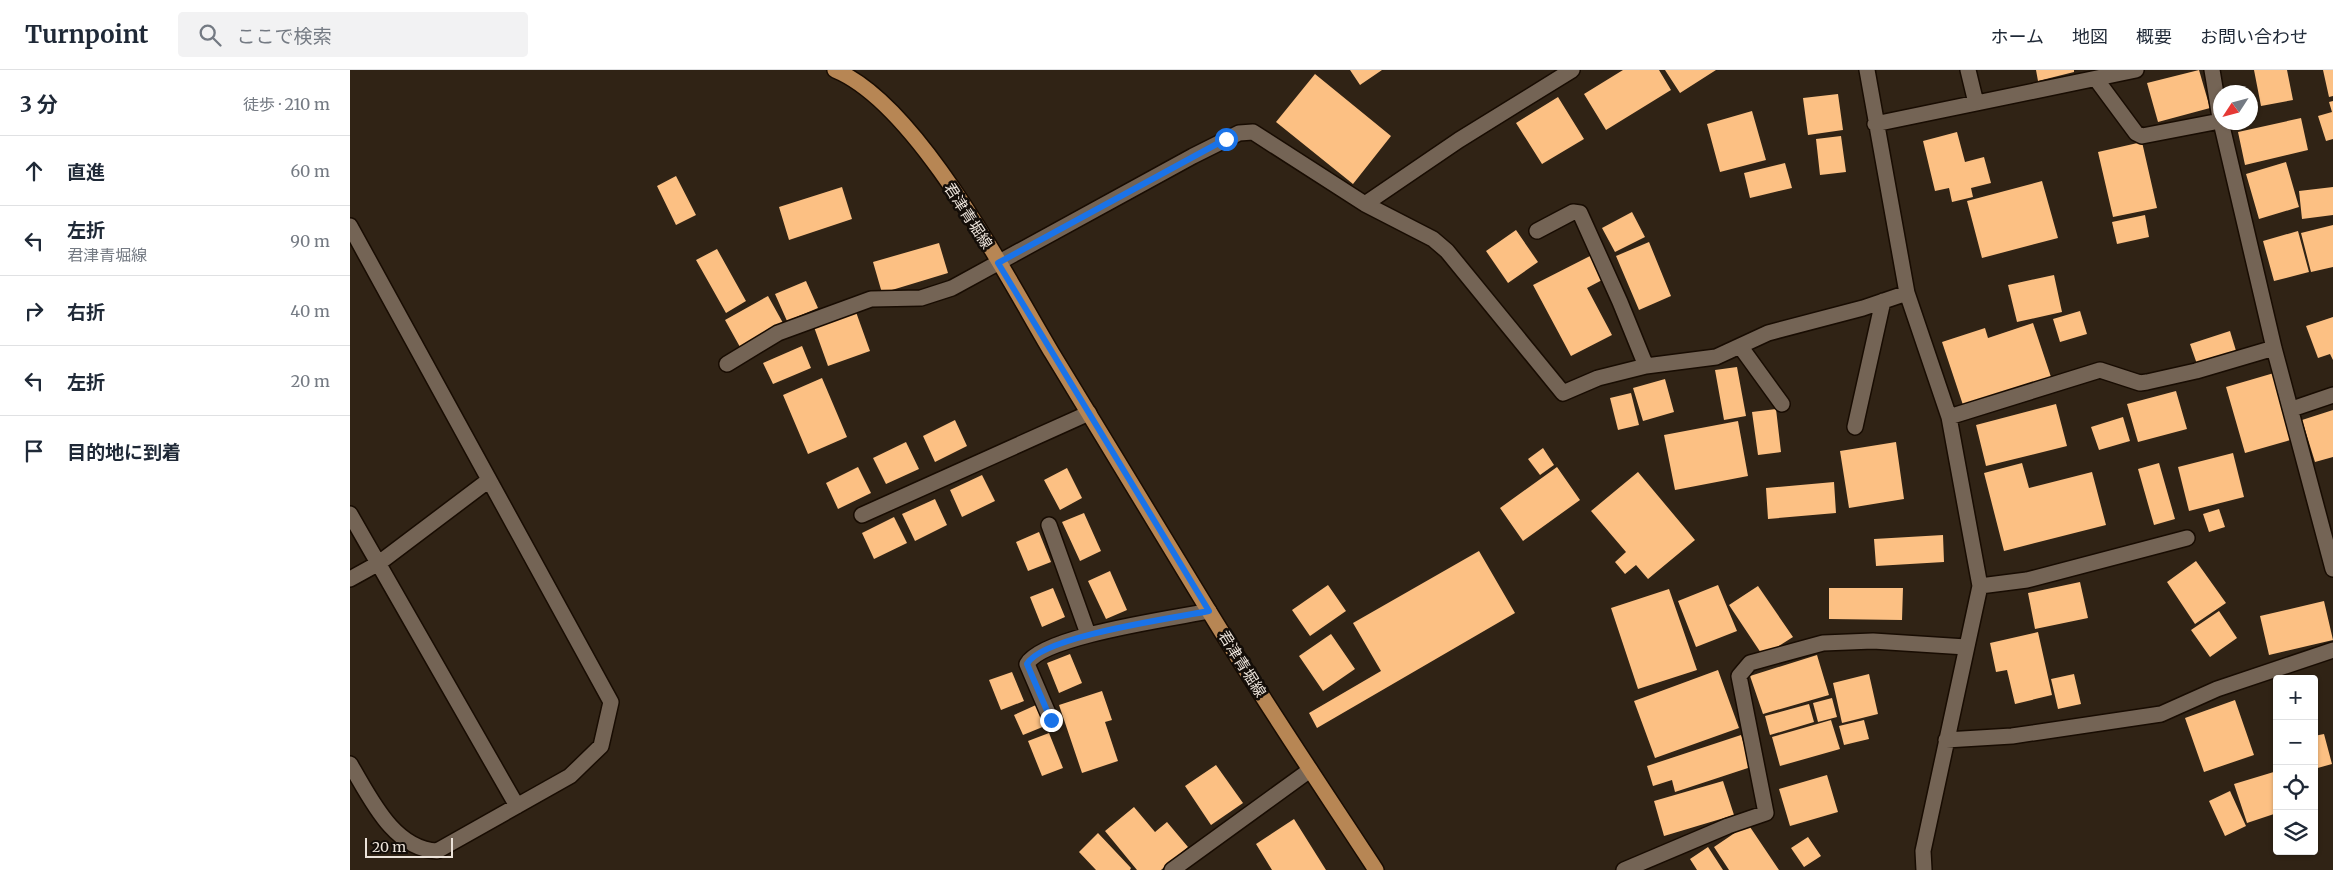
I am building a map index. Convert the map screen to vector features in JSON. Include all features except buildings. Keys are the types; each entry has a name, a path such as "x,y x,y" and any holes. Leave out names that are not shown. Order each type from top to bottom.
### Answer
{"main road":[{"name":"君津青堀線","path":"843,72 872,94 914,135 964,206 1209,611 1376,870"}],"street":[{"path":"1365,204 1459,140 1572,70"},
{"path":"1867,70 1875,124 1907,292 1949,417 1980,586 1923,851 1924,870"},
{"path":"1968,70 1976,103"},
{"path":"1875,124 2136,70"},
{"path":"2212,70 2215,85"},
{"path":"2096,79 2136,133 2142,136 2213,122"},
{"path":"2223,130 2274,348 2292,409 2333,569"},
{"path":"727,364 778,333 871,299 921,298 938,294 1184,161 1239,134 1253,132 1365,204 1421,232 1447,251 1563,393 1598,378 1646,366 1716,357 1768,333 1883,301 1907,292"},
{"path":"1537,231 1573,212 1580,213 1646,366"},
{"path":"350,226 611,702 602,746 570,776 437,851 423,850 406,841 381,815 350,764"},
{"path":"1855,427 1883,301"},
{"path":"1740,346 1782,404"},
{"path":"1949,417 2100,370 2140,382 2147,382 2196,371 2274,348"},
{"path":"2292,409 2333,396"},
{"path":"862,515 1089,413"},
{"path":"350,578 379,563 489,480"},
{"path":"350,514 517,806"},
{"path":"1049,525 1088,634"},
{"path":"1980,586 2027,580 2187,538"},
{"path":"1051,720 1027,664 1031,656 1040,650 1088,634 1209,611"},
{"path":"1624,870 1728,826 1766,813 1739,676 1750,663 1824,643 1873,641 1966,648"},
{"path":"1946,740 2012,736 2161,714 2217,689 2333,650"},
{"path":"1172,870 1310,770"}],"route":[{"path":"1051,720 1027,664 1031,656 1040,650 1088,634 1209,611 998,263 1226,139"}]}
